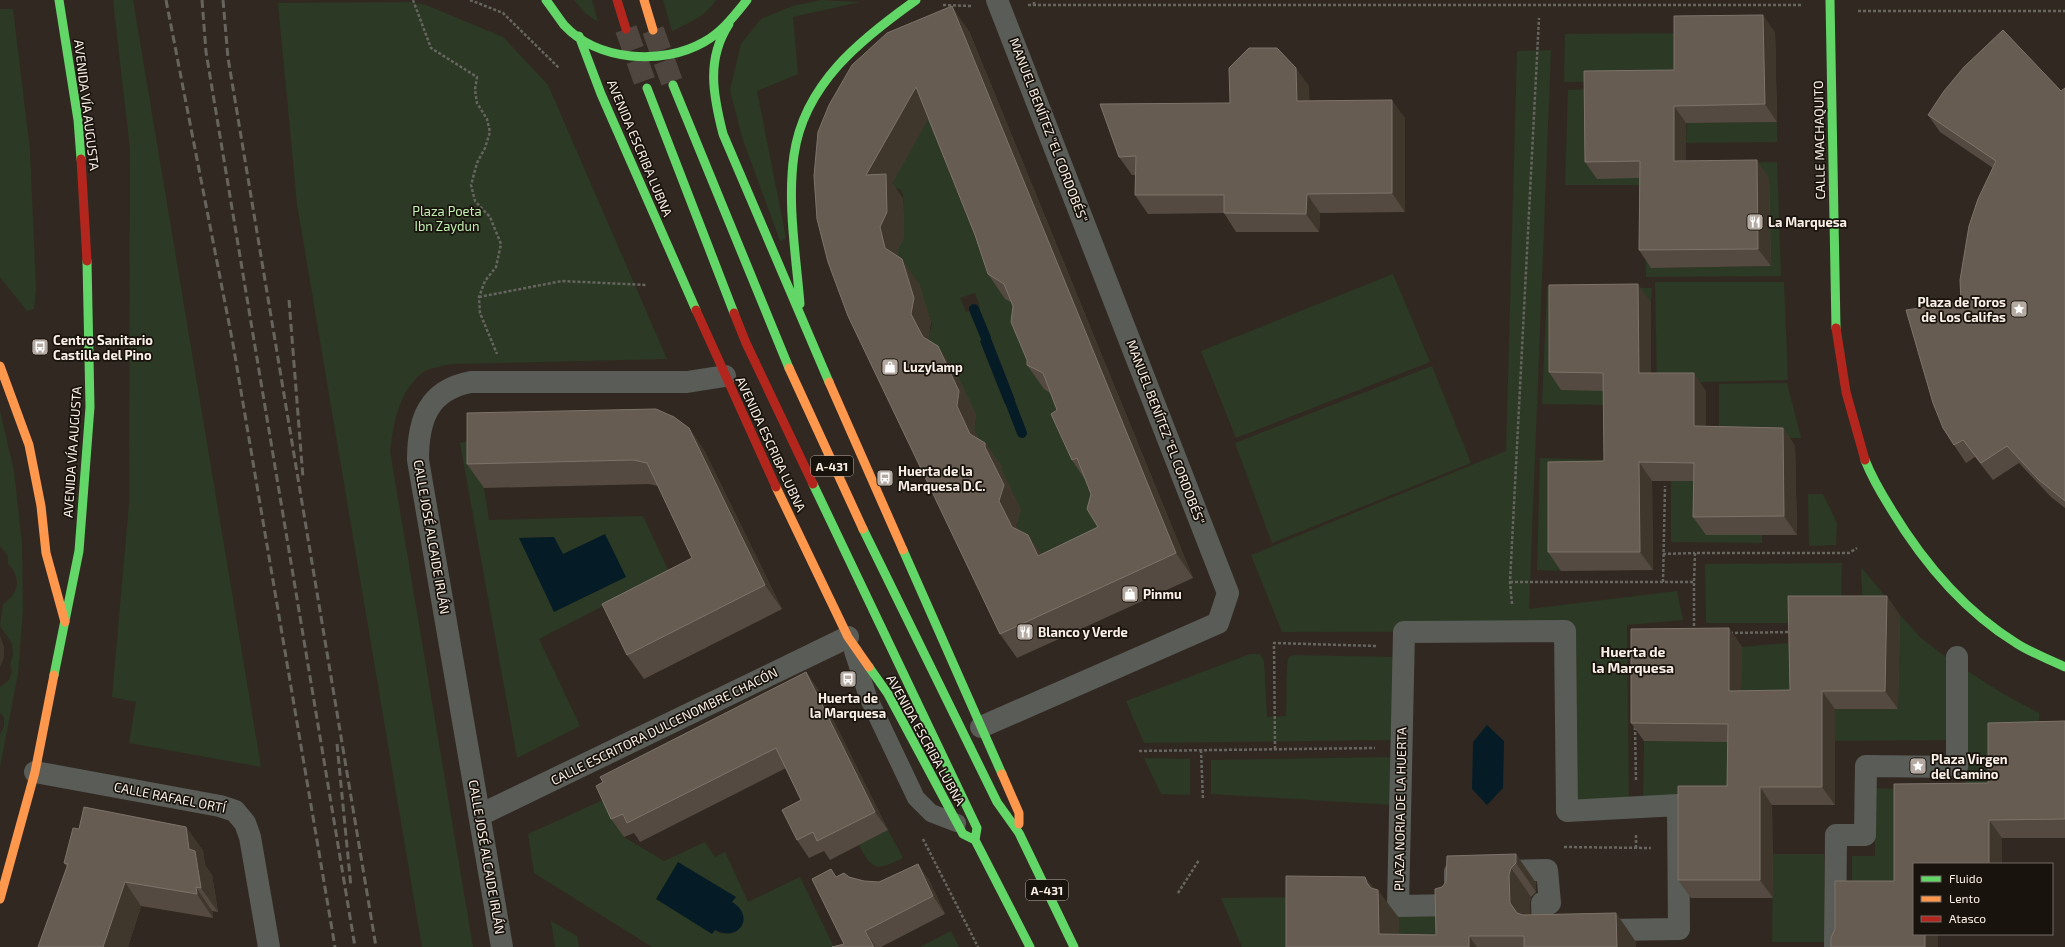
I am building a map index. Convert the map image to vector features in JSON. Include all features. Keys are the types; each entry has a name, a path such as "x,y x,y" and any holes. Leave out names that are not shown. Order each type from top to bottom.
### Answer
{"main road":[{"name":"AVENIDA VÍA AUGUSTA","path":"0,899 35,772 79,551 90,407 85,213 78,120 59,0"},
{"path":"618,0 626,29"},
{"path":"644,0 653,30"},
{"path":"747,0 729,24 718,43 715,64 717,112 723,134 802,321 1019,813 1019,833"},
{"path":"802,321 792,189 797,137 812,102 838,64 879,26 916,0"},
{"name":"CALLE MACHAQUITO","path":"1830,0 1836,337 1843,383 1855,428 1874,481 1902,529 1936,573 1976,613 2016,643 2065,667"},
{"path":"545,1 557,16 579,36 599,48 622,56 656,58 679,54 711,39 729,24"},
{"name":"AVENIDA ESCRIBA LUBNA","path":"579,36 601,94 725,376 848,637 888,694 963,834 975,840 1030,947"},
{"name":"A-431","path":"673,85 774,334 841,485 997,802 1019,833 1074,947"},
{"name":"AVENIDA ESCRIBA LUBNA","path":"647,88 746,342 977,828 975,840"},
{"path":"0,366 29,445 41,506 46,553 65,622"}],"street":[{"name":"MANUEL BENÍTEZ \"EL CORDOBÉS\"","path":"981,727 1218,623 1228,593 997,0"},
{"name":"CALLE JOSÉ ALCAIDE IRLÁN","path":"502,947 418,460 418,441 421,423 430,405 442,391 456,384 471,382 687,382 725,376"},
{"name":"PLAZA NORIA DE LA HUERTA","path":"1514,631 1565,631 1567,811 1678,805 1679,929 1543,931 1542,903 1550,903 1547,870 1455,872 1455,905 1398,906 1404,632 1514,631"},
{"name":"CALLE ESCRITORA DULCENOMBRE CHACÓN","path":"480,815 848,637"},
{"path":"1835,947 1836,835 1865,835 1866,766 1957,767 1957,657"},
{"name":"CALLE RAFAEL ORTÍ","path":"35,772 205,802 235,811 245,823 250,837 269,947"}],"lane":[{"path":"848,637 868,697 916,798 931,813 957,823"}],"path":[{"path":"413,0 431,48 477,77 475,90 477,103 487,119 490,132 485,148 477,163 471,185 475,201 490,217 501,244 496,267 486,281 479,297 480,313 497,354 496,362"},
{"path":"1034,0 1034,4 1380,6 1766,3 1809,5"},
{"path":"939,7 944,4 975,7"},
{"path":"1865,11 2065,11"},
{"path":"1514,631 1510,582 1539,18"},
{"path":"479,297 562,281 646,285"},
{"path":"1663,582 1665,486"},
{"path":"1664,554 1849,553 1858,548"},
{"path":"1695,553 1694,634 1701,634"},
{"path":"1510,582 1694,582"},
{"path":"1725,633 1796,632"},
{"path":"1275,749 1274,643 1403,647"},
{"path":"1635,721 1636,848"},
{"path":"1139,751 1402,748"},
{"path":"1201,750 1203,800"},
{"path":"1178,893 1199,860"}],"green space":[{"path":"113,0 133,0 261,767 129,743 136,702 112,697 129,504 130,149"},
{"path":"574,0 592,0 598,22 585,13"},
{"path":"663,0 716,0 702,15 672,31"},
{"path":"821,0 860,2 793,17 798,74 757,91 786,238 780,241 742,137 730,90 741,44 761,19 792,6"},
{"name":"Plaza Poeta Ibn Zaydun","path":"410,2 426,5 503,37 548,85 667,359 451,364 432,368 422,373 407,390 398,409 390,451 473,947 422,947 297,204 278,3"},
{"path":"0,9 13,9 30,150 36,289 34,309 27,311 0,277"},
{"path":"1682,33 1683,81 1564,82 1565,34"},
{"path":"1551,50 1529,609 1677,591 1683,620 1627,625 1629,808 1567,811 1565,631 1282,632 1251,555 1506,451 1517,51"},
{"path":"1596,89 1652,178 1651,268 1770,266 1686,163 1777,162 1781,276 1646,277 1645,185 1565,185 1568,90"},
{"path":"928,113 1011,303 1046,390 1051,393 1110,523 1032,558 1014,519 1019,516 1021,510 999,465 990,466 971,425 975,423 976,416 955,371 949,367 944,370 926,334 930,332 932,324 917,282 904,280 895,243 901,242 904,236 903,194 900,189 893,188 893,168","holes":["975,293 980,307 966,312 960,298","990,336 1015,400 1005,404 980,341"]},
{"path":"1777,122 1777,142 1686,143 1687,123"},
{"path":"1393,274 1430,362 1236,438 1201,351"},
{"path":"1655,282 1784,282 1788,380 1657,383"},
{"path":"1547,287 1652,288 1651,302 1616,391 1616,405 1542,404"},
{"path":"1432,366 1471,463 1272,543 1235,443"},
{"path":"1787,383 1801,438 1719,437 1719,384"},
{"path":"0,411 14,471 22,544 23,609 18,674 0,767 0,735 4,726 4,717 0,713 0,687 9,680 12,671 10,664 13,655 12,643 0,626 3,604 15,590 17,580 8,564 8,556 0,546"},
{"path":"1606,418 1617,479 1561,571 1537,570 1540,458 1603,460"},
{"path":"484,437 484,488 489,520 643,516 669,572 539,639 580,726 517,758 460,443","holes":["554,537 562,555 519,538"]},
{"path":"1671,481 1707,481 1762,535 1762,543 1671,542"},
{"path":"1808,494 1823,494 1837,523 1836,545 1809,546"},
{"path":"1842,563 1841,615 1801,623 1706,623 1705,564"},
{"path":"1861,567 1895,608 1863,608"},
{"path":"1900,615 1921,638 1946,657 1947,740 1835,741 1835,709 1898,709"},
{"path":"1802,642 1803,708 1741,709 1742,647"},
{"path":"1250,654 1260,654 1264,661 1267,717 1286,716 1287,667 1288,659 1292,655 1392,657 1398,661 1392,740 1144,743 1126,701"},
{"path":"1966,670 2005,695 2039,713 2039,741 2001,790 1965,791"},
{"path":"1644,741 1740,742 1740,805 1643,806"},
{"path":"1396,757 1394,805 1211,794 1211,760"},
{"path":"1144,758 1190,759 1190,795 1161,794"},
{"path":"1874,788 1900,789 1898,887 1852,888 1852,856 1875,856"},
{"path":"605,799 624,837 664,861 705,842 715,857 725,852 748,902 800,877 834,947 652,947 534,873 528,834","holes":["678,863 732,902 722,934 715,930 712,934"]},
{"path":"888,830 903,858 887,865 876,866 868,860 859,845"},
{"path":"1773,854 1824,854 1825,942 1772,942"},
{"path":"1302,897 1303,947 1242,947 1221,898"},
{"path":"1455,905 1456,947 1399,947 1398,906"},
{"path":"551,921 577,936 579,947 555,947"},
{"path":"951,931 959,947 920,947"}],"water":[{"path":"990,336 1015,400 1005,404 980,341"},
{"path":"605,534 626,577 554,612 519,538 554,537 563,554"},
{"path":"1487,725 1504,741 1503,788 1487,805 1472,789 1473,742"},
{"path":"678,862 736,897 732,902 743,914 742,926 737,931 724,933 715,930 712,934 656,899"}],"building":[{"path":"952,6 1176,553 1000,634 848,316 828,262 817,219 814,176 818,132 829,105 852,65 887,33","holes":["916,87 975,235 988,274 1004,284 1013,306 1011,322 1027,360 1027,365 1043,373 1057,410 1051,414 1072,460 1077,458 1091,494 1087,509 1098,527 1038,556 1028,535 1012,527 999,501 1004,485 985,447 985,443 970,434 957,406 959,391 938,346 923,337 911,314 914,298 902,259 885,248 880,227 887,212 886,174 866,175"]},
{"path":"1763,15 1765,104 1674,106 1674,161 1757,160 1758,249 1639,250 1640,161 1585,162 1584,71 1674,70 1674,16"},
{"path":"2003,30 2061,91 2065,88 2065,501 2039,480 2007,446 1981,463 1963,440 1954,445 1943,428 1933,403 1906,310 1961,302 1960,280 1969,226 1978,199 1996,161 1928,115 1944,91 1964,67"},
{"path":"1249,48 1277,48 1296,68 1297,101 1392,100 1392,193 1307,194 1306,214 1224,213 1224,195 1135,195 1136,156 1119,157 1100,104 1230,103 1229,68"},
{"path":"1638,284 1639,373 1694,373 1694,426 1783,428 1784,516 1693,517 1694,463 1639,462 1640,552 1548,552 1548,462 1604,461 1603,373 1549,372 1549,285"},
{"path":"656,409 674,417 689,428 765,585 627,655 602,604 692,558 647,463 633,460 467,464 467,413"},
{"path":"1788,596 1887,596 1885,691 1822,691 1822,787 1760,787 1760,880 1678,880 1678,786 1727,786 1728,724 1631,723 1631,629 1729,628 1729,691 1790,690"},
{"path":"806,672 875,812 817,841 813,832 797,840 782,810 801,800 776,748 627,823 623,814 611,819 596,786 603,782 600,777"},
{"path":"2065,721 2065,819 1989,820 1989,863 1913,863 1913,935 1925,935 1925,947 1831,947 1831,938 1835,929 1835,881 1894,881 1894,784 1988,783 1988,723"},
{"path":"84,807 186,827 189,849 195,851 201,888 196,887 197,894 125,882 103,947 38,947 68,864 64,863 73,828 79,829"},
{"path":"1516,854 1516,863 1511,868 1509,875 1510,903 1517,913 1523,915 1616,913 1617,947 1524,947 1524,936 1469,936 1469,947 1286,947 1286,876 1365,877 1371,888 1378,890 1379,934 1436,935 1435,889 1442,887 1446,882 1447,856"},
{"path":"918,864 933,896 865,931 874,947 832,947 844,944 812,879 831,869 836,877 844,873 849,877 864,881 879,882"}],"waterway":[{"path":"974,309 986,338"},
{"path":"1010,402 1022,433"}],"tunnel":[{"path":"626,29 647,88"},
{"path":"653,30 673,85"}],"railway":[{"path":"166,0 233,344 335,947"},
{"path":"202,0 206,52 355,947"},
{"path":"223,0 228,58 376,947"},
{"path":"289,300 303,478"},
{"path":"337,744 351,887"}],"traffic: fast":[{"path":"59,0 78,120 81,159"},
{"path":"546,0 564,25 578,37 594,46 612,53 650,57 669,55 687,50 704,42 722,29 747,0"},
{"path":"800,304 791,192 794,155 800,130 810,106 822,85 838,66 856,47 916,0"},
{"path":"1830,0 1836,328"},
{"path":"729,24 717,50 714,64 714,91 723,134 829,382"},
{"path":"579,36 601,94 696,310"},
{"path":"673,85 789,368"},
{"path":"647,88 734,313"},
{"path":"54,675 79,551 90,407 87,261"},
{"path":"1865,460 1877,485 1903,529 1946,584 1979,616 1997,630 2022,647 2065,667"},
{"path":"813,484 977,828 975,840"},
{"path":"863,529 997,802 1019,833 1074,947"},
{"path":"903,550 1002,774"},
{"path":"869,667 888,694 963,834 975,840 1030,947"}],"traffic: slow":[{"path":"644,0 653,30"},
{"path":"0,366 29,445 41,506 46,553 65,622"},
{"path":"789,368 863,529"},
{"path":"829,382 903,550"},
{"path":"776,487 848,637 869,667"},
{"path":"0,899 35,772 54,675"},
{"path":"1002,774 1019,813 1019,824"}],"traffic: jam":[{"path":"617,0 626,29"},
{"path":"81,159 87,261"},
{"path":"696,310 776,487"},
{"path":"734,313 746,343 813,484"},
{"path":"1836,328 1846,392 1865,460"}],"place":[{"name":"La Marquesa","path":"1755,222"},
{"name":"Plaza de Toros de Los Califas","path":"2019,309"},
{"name":"Centro Sanitario Castilla del Pino","path":"40,347"},
{"name":"Luzylamp","path":"890,367"},
{"name":"Huerta de la Marquesa D.C.","path":"885,478"},
{"name":"Pinmu","path":"1130,594"},
{"name":"Blanco y Verde","path":"1025,632"},
{"name":"Huerta de la Marquesa","path":"848,679"},
{"name":"Plaza Virgen del Camino","path":"1918,766"}],"district":[{"name":"Huerta de la Marquesa","path":"1633,660"}]}
